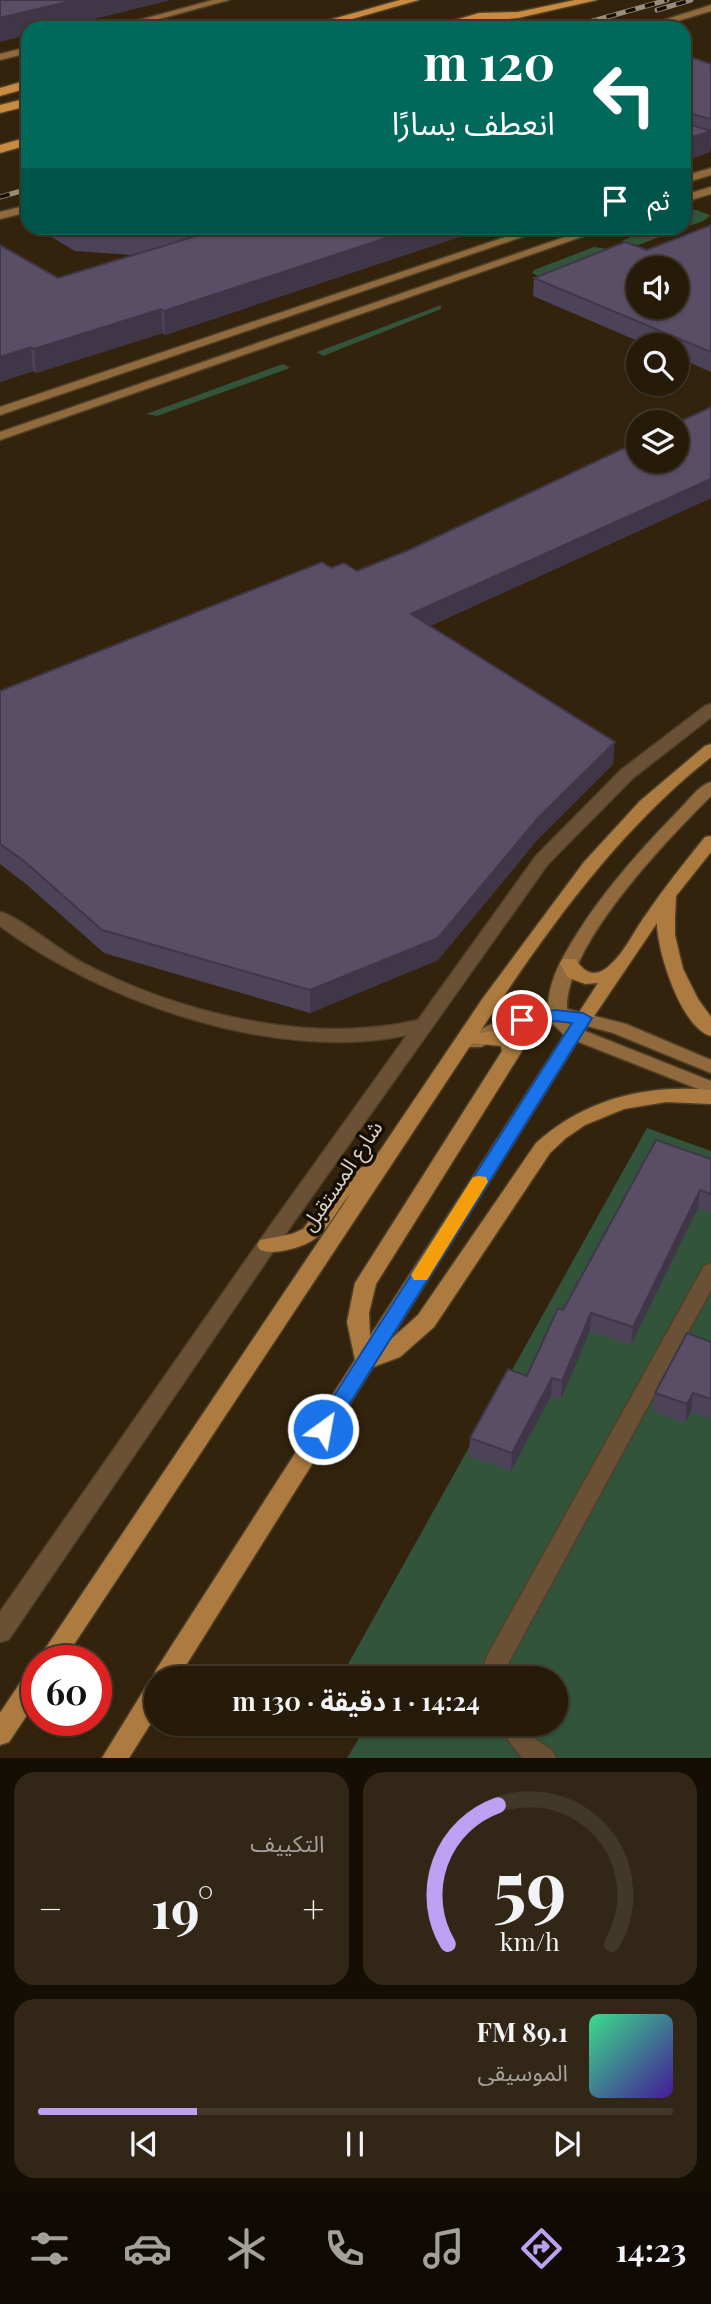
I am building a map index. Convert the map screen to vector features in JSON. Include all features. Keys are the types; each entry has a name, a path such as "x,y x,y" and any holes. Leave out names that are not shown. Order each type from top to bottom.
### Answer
{"highway":[{"path":"334,21 413,0"},
{"path":"458,21 534,0"},
{"path":"465,19 542,11 591,0"},
{"path":"0,92 21,86"},
{"path":"0,109 21,104"},
{"path":"0,149 21,143"}],"main road":[{"name":"شارع المستقبل","path":"60,1645 456,1054 592,861 660,790 711,749"},
{"path":"173,1666 578,1026 672,889 711,841"},
{"path":"672,889 665,918 666,948 676,979 694,1010 711,1030"},
{"path":"569,964 573,973 586,979 602,978 617,970"},
{"path":"366,1362 359,1346 357,1314 366,1283 512,1051 511,1045 500,1038 479,1040"},
{"path":"366,1362 392,1351 426,1321 543,1148 561,1131 583,1117 633,1101 680,1095 711,1097"},
{"path":"267,1245 308,1235 317,1227 345,1186 361,1173 380,1166"},
{"path":"0,1734 21,1703"},
{"path":"115,1758 144,1712"}],"street":[{"path":"142,21 224,0"},
{"path":"667,21 711,8"},
{"path":"0,57 21,52"},
{"path":"691,178 711,171"},
{"path":"691,197 711,190"},
{"path":"0,216 21,210"},
{"path":"0,411 521,235"},
{"path":"0,436 581,235"},
{"path":"0,1632 267,1245 542,860 627,774 711,709"},
{"path":"711,787 675,822 631,873 569,964 558,986 556,1015 561,1024 633,1035 711,1067"},
{"path":"0,916 52,953 87,973 130,991 223,1018 265,1028 338,1037 381,1035 424,1025"},
{"path":"456,1054 522,1020 556,1015"},
{"path":"578,1026 711,1088"},
{"path":"498,1666 497,1661 711,1271"},
{"path":"518,1736 526,1747 543,1758"}],"green space":[{"path":"691,210 696,210 710,215 691,225"},
{"path":"635,235 665,235 638,245 622,241"},
{"path":"594,247 607,249 538,276 532,273 534,270"},
{"path":"441,305 441,309 323,356 317,352"},
{"path":"283,364 290,368 157,416 146,414"},
{"path":"647,1128 711,1151 711,1758 347,1758 361,1736 568,1736 568,1666 347,1666"}],"building":[{"path":"0,0 75,0 0,18"},
{"path":"691,57 711,64 711,119 691,114"},
{"path":"691,125 711,131 691,138"},
{"path":"711,225 711,352 689,343 689,333 666,333 632,319 689,319 689,256 626,256 626,316 534,278 625,242 647,250"},
{"path":"181,235 396,235 164,311 161,309 0,357 0,245 58,278 196,236"},
{"path":"711,407 711,479 411,614 615,742 538,818 438,938 310,990 102,930 24,861 0,844 0,691 322,562 331,568 344,563 357,571 409,550 626,447 626,473 689,473 689,417"},
{"path":"656,1140 711,1159 711,1194 700,1190 633,1327 591,1313 562,1381 552,1378 512,1453 470,1438 508,1369 527,1376 558,1308 563,1310"},
{"path":"687,1333 711,1342 711,1399 693,1393 687,1404 655,1393"}],"railway":[{"path":"593,21 667,0"},
{"path":"657,10 691,0"},
{"path":"0,197 21,191"}],"slow traffic":[{"path":"421,1275 479,1182"}],"route":[{"path":"323,1429 583,1018 556,1015 522,1020"}]}
